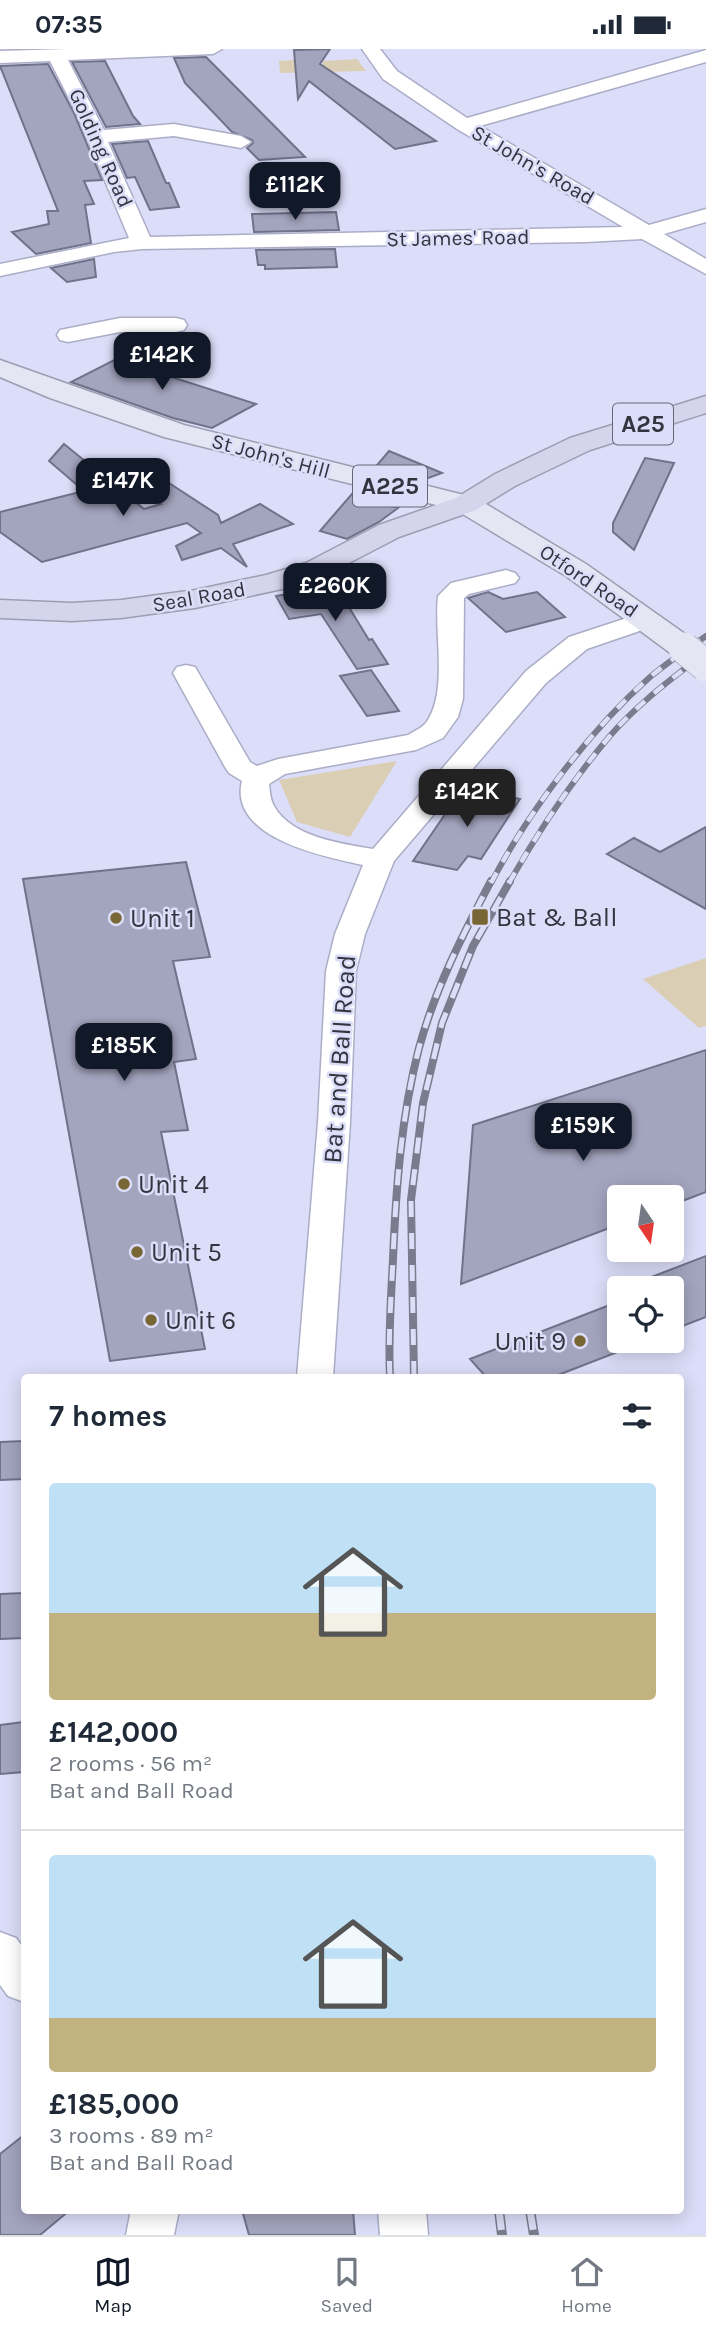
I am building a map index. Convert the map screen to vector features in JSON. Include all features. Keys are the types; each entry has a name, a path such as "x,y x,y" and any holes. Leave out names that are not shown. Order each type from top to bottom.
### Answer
{"highway":[{"name":"A25","path":"466,504 505,480 580,445 706,404"},
{"name":"Seal Road","path":"0,609 54,612 109,610 238,591 316,569 389,531 466,504"}],"main road":[{"name":"St John's Hill","path":"0,368 59,392 174,431 466,504"},
{"name":"Otford Road","path":"466,504 557,557 706,666"}],"street":[{"path":"0,57 213,49"},
{"name":"St John's Road","path":"371,49 390,75 464,125 706,268"},
{"name":"Golding Road","path":"56,55 96,137 142,243"},
{"path":"464,125 706,56"},
{"path":"96,137 174,130 202,132 241,142"},
{"name":"St James' Road","path":"0,269 142,243 478,238 649,232 706,215"},
{"path":"68,335 120,325 176,325"},
{"path":"380,859 317,846 278,828 269,821 258,804 254,786 257,778 278,767 408,743 434,733 446,713 452,654 452,594 460,588 506,578"},
{"name":"Bat and Ball Road","path":"316,1374 334,1122 341,971 350,934 380,859 536,677 578,643 645,619"},
{"path":"186,673 239,767 257,778"},
{"path":"0,1951 21,1979"},
{"path":"150,2235 154,2214"},
{"path":"402,2214 404,2235"}],"shaded area":[{"path":"357,59 366,71 280,73 279,61 295,60 296,66 323,66 323,61"},
{"path":"397,761 350,837 297,822 279,780"},
{"path":"706,958 706,1026 699,1028 643,979"}],"building":[{"path":"330,49 320,64 436,141 395,149 309,81 298,99 294,50"},
{"path":"206,57 305,157 259,160 247,148 253,143 252,140 232,132 185,83 174,58"},
{"path":"105,61 133,116 140,124 106,127 72,62"},
{"path":"48,64 74,113 102,180 84,181 94,204 85,205 91,243 36,254 12,232 49,224 47,211 58,211 0,66"},
{"path":"148,141 179,207 150,210 135,177 127,178 112,144"},
{"path":"336,212 339,230 254,232 252,214"},
{"path":"335,249 337,267 265,269 265,265 258,265 256,250"},
{"path":"94,259 96,277 67,282 51,268"},
{"path":"126,354 165,369 159,373 256,404 212,428 173,418 71,382"},
{"path":"64,444 144,509 161,504 150,497 163,479 218,515 221,523 260,504 293,524 233,544 247,567 221,548 182,560 176,546 201,533 187,523 42,562 0,532 0,512 84,491 49,461"},
{"path":"389,451 442,473 420,481 373,470"},
{"path":"645,458 674,463 634,550 613,532 613,523"},
{"path":"357,488 384,495 371,500 398,508 347,539 320,531"},
{"path":"336,586 369,640 372,639 388,664 357,669 321,614 289,619 276,596"},
{"path":"488,592 503,599 537,592 565,617 506,632 468,598"},
{"path":"371,670 399,711 367,716 340,676"},
{"path":"463,788 520,799 481,859 468,856 457,870 413,861"},
{"path":"706,827 706,909 607,854 634,838 660,852"},
{"path":"186,862 210,957 173,961 196,1059 174,1062 188,1130 161,1132 205,1349 110,1361 23,879"},
{"path":"706,1050 706,1192 684,1200 684,1185 607,1185 607,1229 461,1284 473,1125"},
{"path":"706,1256 706,1317 684,1325 684,1276 654,1276"},
{"path":"607,1306 607,1353 615,1353 561,1374 483,1374 470,1359"},
{"path":"21,1441 21,1479 0,1480 0,1442"},
{"path":"21,1593 21,1638 0,1639 0,1594"},
{"path":"21,1722 21,1772 0,1774 0,1725"},
{"path":"21,2137 21,2214 65,2214 40,2235 0,2235 0,2154"},
{"path":"243,2214 353,2214 355,2235 249,2235"}],"railway":[{"path":"491,883 523,828 583,747 650,677 706,636"},
{"path":"509,883 556,808 609,737 643,702 706,652"},
{"path":"390,1374 390,1318 400,1153 413,1074 441,983 491,881"},
{"path":"414,1374 411,1200 423,1103 442,1023 473,946 510,881"},
{"path":"499,2214 502,2235"},
{"path":"531,2214 534,2235"}],"place":[{"name":"Bat & Ball","path":"480,917"},
{"name":"Unit 1","path":"116,918"},
{"name":"Unit 4","path":"124,1184"},
{"name":"Unit 5","path":"137,1252"},
{"name":"Unit 6","path":"151,1320"},
{"name":"Unit 9","path":"580,1341"}]}
